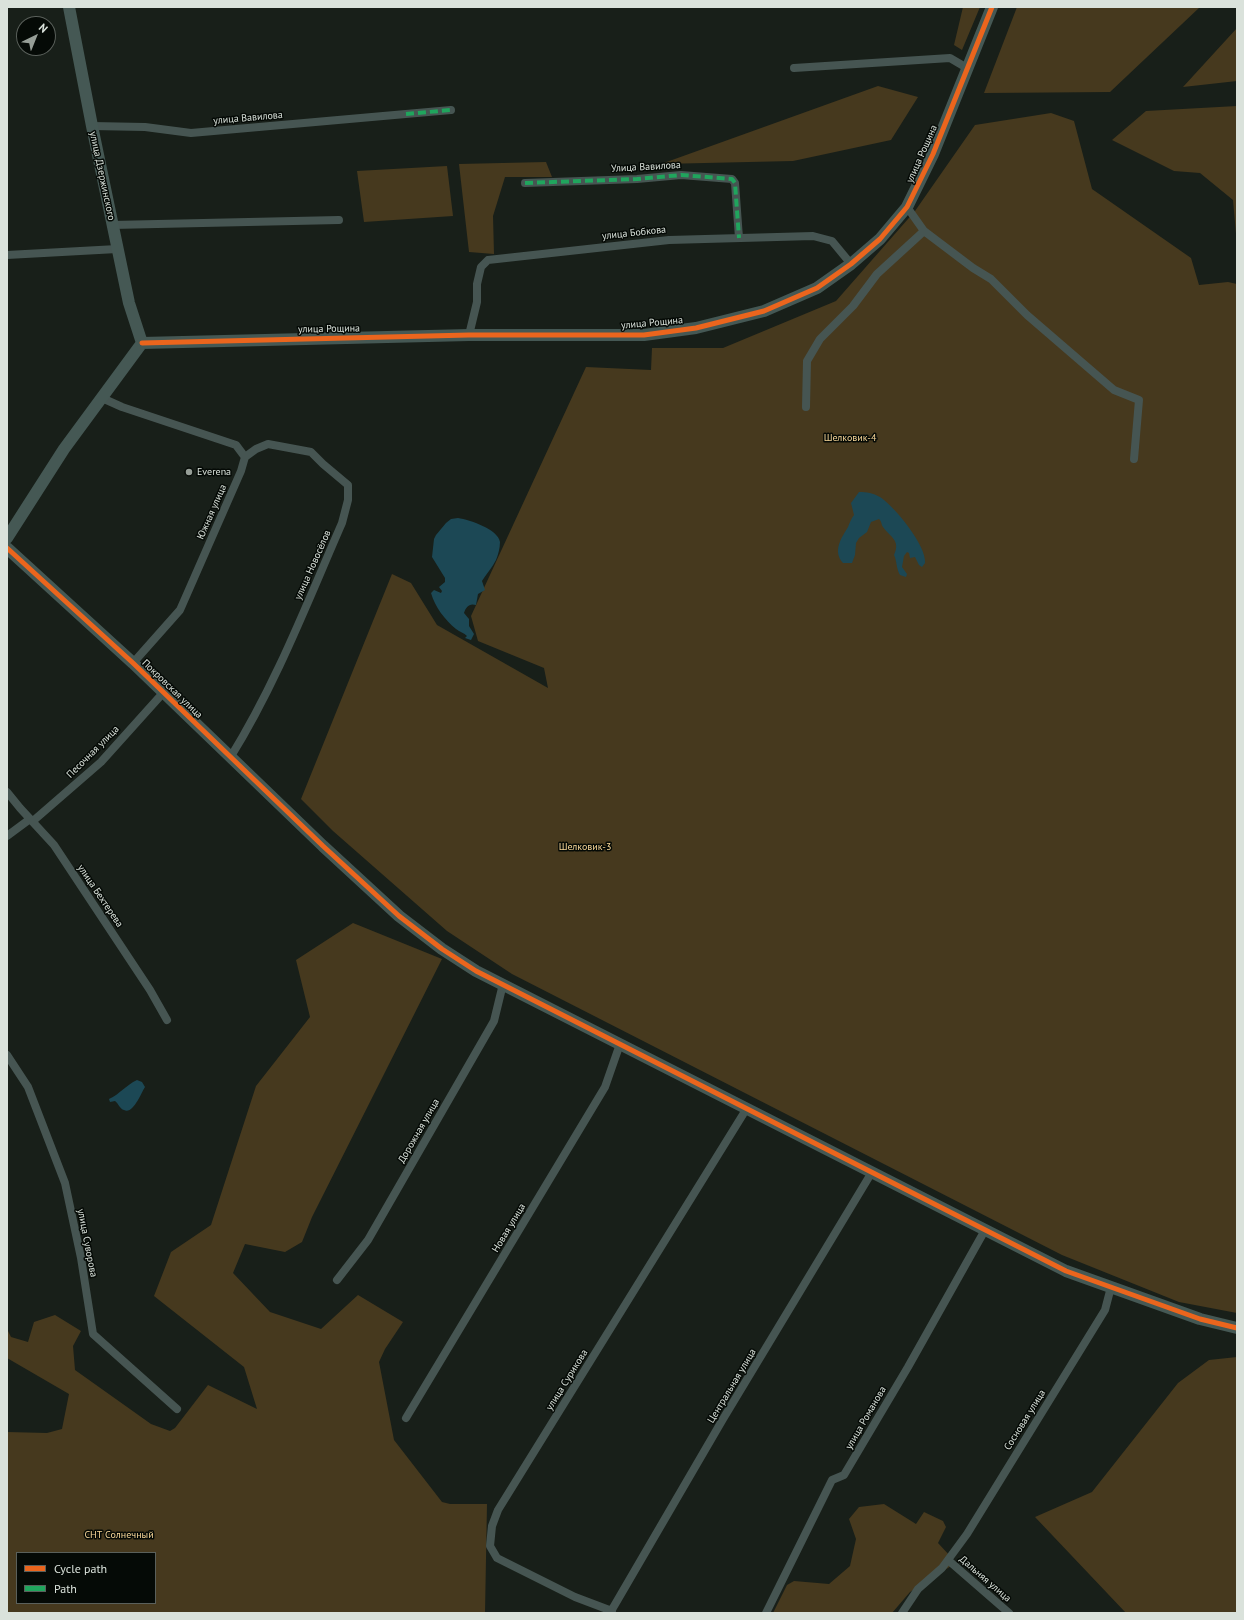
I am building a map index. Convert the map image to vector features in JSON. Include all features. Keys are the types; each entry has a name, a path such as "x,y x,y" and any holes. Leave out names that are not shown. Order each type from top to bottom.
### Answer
{"street":[{"name":"улица Дзержинского","path":"69,7 117,249 129,303 142,343"},
{"name":"улица Рощина","path":"142,343 469,335 644,335 696,328 764,311 817,288 851,264 880,239 907,207 933,154 992,7"},
{"path":"794,68 950,58 967,68"},
{"name":"улица Вавилова","path":"92,126 145,127 191,133 450,110"},
{"name":"Улица Вавилова","path":"525,183 637,179 681,175 732,179 735,183 739,238"},
{"path":"907,207 924,231 973,268 991,279 1027,315 1114,390 1139,400 1134,459"},
{"path":"112,225 339,220"},
{"path":"806,407 807,361 820,339 853,306 877,274 924,231"},
{"name":"улица Бобкова","path":"469,335 477,302 477,284 481,267 488,260 669,240 813,236 832,241 851,264"},
{"path":"7,255 117,249"},
{"path":"7,538 64,449 142,343"},
{"path":"102,398 122,407 236,445 245,458"},
{"name":"улица Новосёлов","path":"230,758 247,730 276,674 342,523 348,500 348,485 311,452 268,444 245,458"},
{"name":"Южная улица","path":"133,664 180,610 245,458"},
{"name":"Покровская улица","path":"7,548 133,664 230,758 399,916 442,949 476,971 1066,1271 1200,1319 1237,1328"},
{"name":"Песочная улица","path":"7,836 31,820 101,762 163,693"},
{"name":"улица Бехтерева","path":"7,792 54,845 150,990 167,1020"},
{"name":"Дорожная улица","path":"337,1280 368,1240 494,1021 503,984"},
{"name":"Новая улица","path":"406,1418 605,1087 620,1044"},
{"name":"улица Суворова","path":"7,1055 28,1087 65,1183 81,1258 93,1334 177,1409"},
{"name":"улица Сурикова","path":"611,1612 575,1598 497,1558 490,1546 492,1526 498,1510 747,1108"},
{"name":"Центральная улица","path":"611,1612 723,1419 872,1172"},
{"name":"улица Романова","path":"766,1613 832,1480 844,1476 912,1360 985,1230"},
{"name":"Сосновая улица","path":"902,1613 918,1589 942,1568 967,1534 1105,1310 1111,1287"},
{"name":"Дальняя улица","path":"948,1560 1009,1613"}],"green space":[{"path":"963,7 980,7 962,50 954,45"},
{"path":"1017,7 1200,7 1110,92 984,93"},
{"path":"1237,28 1237,81 1183,87"},
{"path":"878,86 918,97 891,140 793,161 661,164"},
{"path":"1237,106 1237,245 1233,200 1200,173 1174,171 1112,140 1146,111"},
{"path":"1051,113 1074,121 1092,189 1191,258 1199,285 1228,282 1237,284 1237,1313 1179,1302 1062,1255 512,974 447,931 333,831 301,799 392,574 411,583 437,625 548,688 544,668 478,641 471,616 586,367 651,370 652,348 723,348 836,301 915,211 975,125"},
{"path":"546,162 552,177 505,177 493,216 494,254 469,252 459,164"},
{"path":"447,166 453,216 364,222 357,171"},
{"name":"СНТ Солнечный","path":"353,923 442,959 312,1217 302,1242 285,1252 245,1244 233,1273 270,1312 321,1329 358,1295 403,1322 385,1349 379,1362 394,1440 442,1502 450,1504 487,1504 485,1613 7,1613 7,1432 47,1433 62,1429 69,1394 7,1358 7,1329 11,1337 28,1342 34,1322 55,1315 81,1331 73,1346 75,1370 151,1424 170,1431 175,1428 208,1385 257,1409 244,1367 154,1296 171,1252 211,1225 256,1086 310,1017 296,960"},
{"path":"1237,1357 1237,1613 1126,1613 1035,1517 1092,1492 1178,1383 1209,1360"},
{"path":"884,1504 916,1524 924,1512 943,1521 946,1527 938,1543 951,1557 951,1566 910,1592 892,1613 773,1613 787,1585 794,1581 829,1584 850,1566 856,1539 849,1519 859,1507"}],"water":[{"path":"859,492 870,493 880,497 901,517 921,547 925,563 922,567 919,565 915,557 910,558 909,553 907,552 904,556 902,567 907,574 906,577 900,575 894,555 896,546 894,539 883,527 879,519 871,522 867,532 859,538 856,543 855,555 852,563 843,563 838,554 839,544 854,515 851,503"},
{"path":"458,518 476,523 489,529 498,537 500,542 496,560 482,581 485,590 478,594 476,605 468,606 464,613 469,619 469,626 474,634 471,640 465,638 467,636 465,634 448,622 435,603 431,593 434,590 441,593 442,591 439,587 445,582 445,578 432,557 434,539 446,523 451,519"},
{"path":"137,1080 142,1082 145,1087 134,1107 127,1111 121,1108 115,1101 110,1102 109,1099"}],"marked path":[{"path":"406,114 451,110"},
{"path":"525,183 637,179 681,175 732,179 735,183 739,238"}],"cycle path":[{"path":"142,343 469,335 644,335 696,328 764,311 817,288 851,264 880,239 907,207 933,154 992,7"},
{"path":"7,548 133,663 323,846 399,916 442,949 476,971 1066,1271 1200,1319 1237,1328"}],"place":[{"name":"Everena","path":"189,472"}],"park label":[{"name":"Шелковик-4","path":"850,438"},
{"name":"Шелковик-3","path":"585,847"}]}
